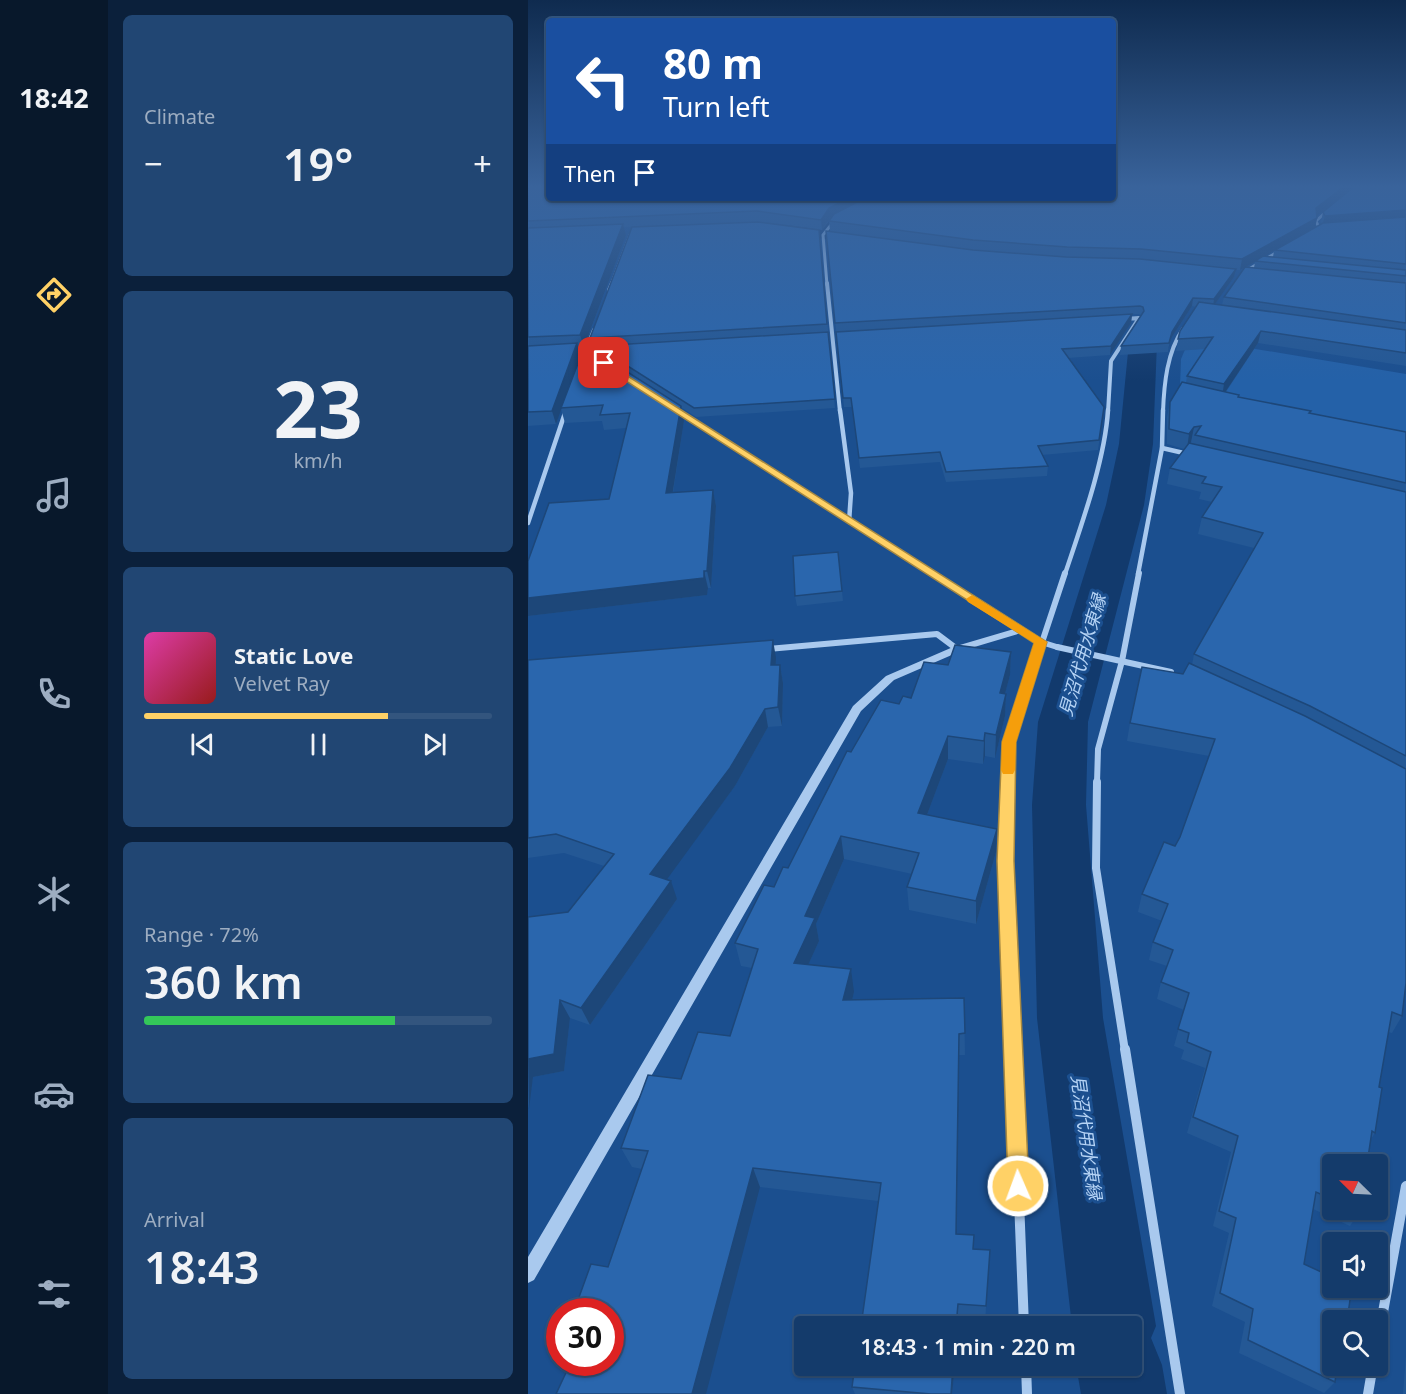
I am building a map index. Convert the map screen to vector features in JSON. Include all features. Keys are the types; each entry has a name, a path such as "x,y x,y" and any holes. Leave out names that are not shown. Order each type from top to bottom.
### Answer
{"street":[{"path":"607,296 623,250"},
{"path":"824,250 832,338 851,493 849,522"},
{"path":"1252,275 1240,274 1281,250"},
{"path":"1257,263 1269,264"},
{"path":"1180,1394 1095,868 1098,749 1122,661 1162,448 1164,389 1174,342 1190,317"},
{"path":"1024,1316 1006,861 1009,742 1082,523 1107,427 1111,361 1139,318 1120,319"},
{"path":"582,362 594,329"},
{"path":"820,338 844,337"},
{"path":"574,352 585,351 596,354"},
{"path":"1164,389 1176,391"},
{"path":"663,402 1041,642 1174,673"},
{"path":"528,523 567,405"},
{"path":"1162,448 1197,456"},
{"path":"528,1274 856,709 890,678 957,649 1022,630"},
{"path":"762,650 937,634 957,649"},
{"path":"1383,1310 1406,1186"},
{"path":"1026,1376 1027,1394"},
{"path":"1368,1394 1371,1376"}],"shaded area":[{"path":"1190,338 1406,374 1406,435 1180,387 1181,359"}],"building":[{"path":"528,250 613,250 580,335 528,337"},
{"path":"623,250 821,250 827,324 590,338"},
{"path":"828,250 974,250 1066,257 1140,259 1236,269 1214,299 1193,298 1172,332 1169,343 1121,346 1144,311 1140,306 835,323"},
{"path":"1152,250 1258,250 1242,259"},
{"path":"1275,250 1406,250 1406,264"},
{"path":"1263,256 1406,270 1406,276 1255,261"},
{"path":"1245,267 1406,283 1406,323 1224,297"},
{"path":"1199,302 1406,330 1406,353 1261,331 1224,384 1187,376 1213,337 1178,339 1180,331"},
{"path":"1132,314 1111,346 1062,349 1104,407 1099,440 1038,446 1048,466 946,472 940,452 859,458 851,398 843,398 836,332"},
{"path":"828,332 835,399 694,408 596,346"},
{"path":"577,343 552,411 528,412 528,346"},
{"path":"585,345 681,406 666,493 713,490 707,571 704,571 704,578 528,598 528,561 549,503 609,499 630,413 600,415 603,405 561,408"},
{"path":"1182,382 1239,395 1238,397 1311,411 1309,413 1406,432 1406,483 1195,435 1201,426 1194,427 1189,434 1169,429 1170,402"},
{"path":"1189,443 1406,492 1406,756 1310,706 1194,654 1263,533 1202,517 1222,487 1202,483 1206,477 1170,468"},
{"path":"838,552 842,591 795,596 793,556"},
{"path":"773,640 771,665 780,665 778,707 765,709 730,768 650,874 671,881 581,1008 560,1000 554,1054 528,1059 528,917 568,912 614,854 556,834 528,838 528,660"},
{"path":"955,645 1011,652 1000,693 1006,694 996,735 985,733 984,741 948,736 918,813 997,829 976,901 907,887 919,853 841,836 805,916 815,918 794,963 851,969 843,1000 964,998 965,1033 959,1034 956,1234 974,1235 973,1249 990,1250 986,1306 958,1304 957,1316 862,1316 881,1183 753,1168 692,1394 556,1394 564,1376 624,1376 624,1298 579,1298 591,1264 608,1267 648,1151 621,1148 648,1075 681,1079 698,1032 730,1036 758,949 735,943 764,885 774,887 783,867 788,868 847,751 851,752 881,700 899,704 903,696 911,698 924,662 948,665"},
{"path":"1189,663 1305,716 1406,769 1406,983 1402,1016 1392,1012 1379,1087 1382,1088 1375,1133 1372,1131 1369,1154 1322,1154 1322,1195 1316,1192 1304,1264 1322,1272 1322,1298 1350,1298 1349,1310 1322,1310 1322,1376 1248,1340 1253,1309 1220,1293 1236,1218 1219,1211 1238,1136 1193,1117 1211,1052 1187,1042 1189,1033 1178,1029 1189,993 1161,982 1173,950 1153,942 1168,904 1142,894 1164,842 1175,846 1180,837 1215,739 1130,723 1142,667 1183,674"},
{"path":"854,1376 952,1376 951,1394 852,1387"},
{"path":"1323,1376 1336,1376 1335,1382"}],"waterway":[{"name":"見沼代用水東縁","path":"1113,1316 1070,1018 1059,805 1063,722 1125,505 1136,444 1143,342 1160,319 1178,302"},
{"name":"見沼代用水東縁","path":"1121,1376 1124,1394"}],"slow traffic":[{"path":"972,599 1041,642 1009,742 1008,770"}],"route":[{"path":"604,363 849,522 1041,642 1009,742 1006,861 1018,1186"}]}
